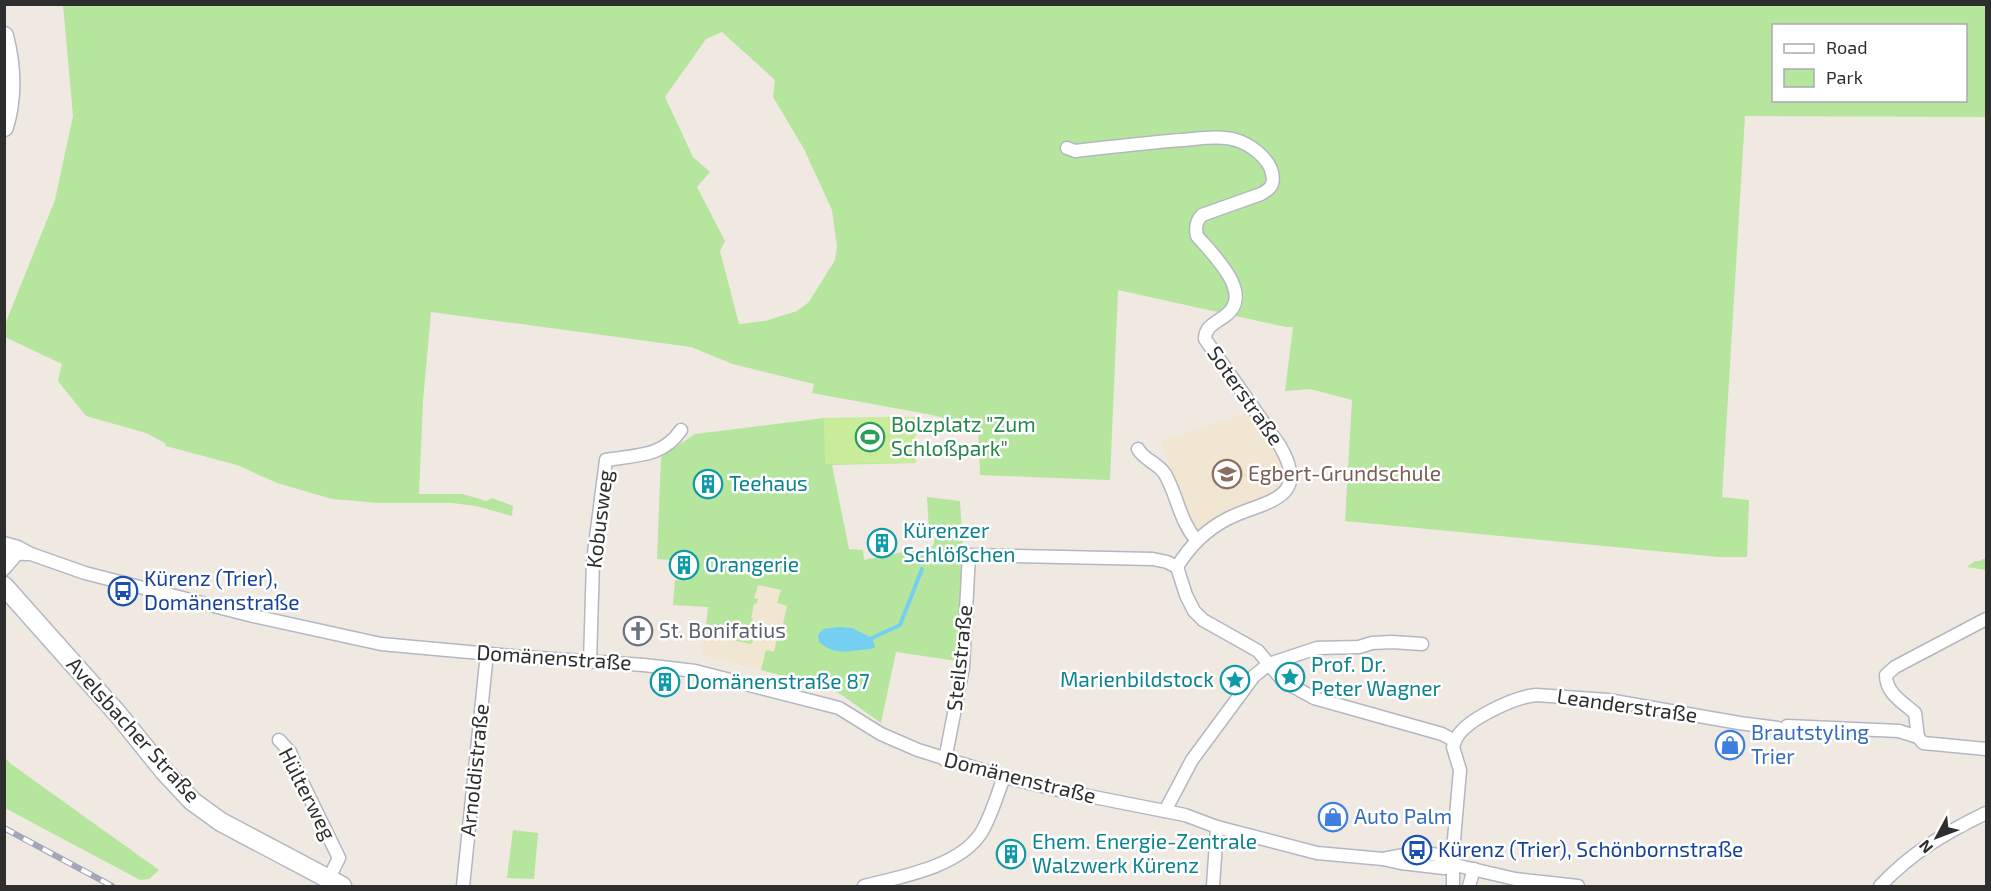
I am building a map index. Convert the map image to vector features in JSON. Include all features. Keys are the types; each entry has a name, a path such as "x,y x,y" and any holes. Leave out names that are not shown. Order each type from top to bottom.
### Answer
{"main road":[{"path":"4,36 11,80 10,100 4,127"},
{"name":"Avelsbacher Straße","path":"5,586 192,801 221,822 335,883"}],"street":[{"name":"Soterstraße","path":"1067,148 1075,151 1193,139 1236,140 1259,153 1272,170 1274,180 1270,189 1208,211 1198,220 1196,231 1197,236 1225,268 1236,302 1227,315 1211,325 1206,331 1205,339 1280,446 1289,463 1290,479 1284,492 1273,502 1230,517 1197,541 1186,552 1178,567"},
{"name":"Kobusweg","path":"590,662 593,561 606,460 658,451 673,442 681,430"},
{"path":"1138,449 1141,455 1154,462 1164,474 1183,521 1197,541"},
{"name":"Domänenstraße","path":"4,543 85,573 323,632 381,644 695,671 839,708 882,734 945,759 1004,777 1185,815 1217,827 1317,852 1383,858 1401,863 1444,868 1455,865 1536,883 1578,886"},
{"name":"Domänenstraße","path":"4,569 11,553 31,554"},
{"name":"Steilstraße","path":"945,759 963,667 969,555 1153,560 1167,562 1178,567"},
{"path":"1178,567 1186,595 1194,611 1203,620 1258,651 1283,681 1314,698 1442,734 1455,741 1453,747 1460,771 1453,851 1455,865 1453,886"},
{"path":"1918,737 1915,713 1889,690 1886,675 1895,667 1986,619"},
{"path":"1165,811 1192,760 1254,676 1269,664 1317,648 1359,647 1372,643 1392,642 1422,644"},
{"name":"Arnoldistraße","path":"463,886 487,653"},
{"name":"Leanderstraße","path":"1455,741 1461,731 1503,704 1536,695 1608,700 1739,723 1782,727 1899,731 1918,737 1923,743 1986,749"},
{"name":"Hülterweg","path":"279,740 290,752 339,858 335,883"},
{"path":"864,886 938,864 963,851 982,831 1004,777"},
{"path":"1880,886 1906,860 1944,834 1986,813"},
{"path":"1213,886 1217,827"},
{"path":"1469,886 1474,869"}],"shaded area":[{"name":"Egbert-Grundschule","path":"1248,413 1282,462 1283,478 1280,485 1270,495 1218,517 1199,530 1188,519 1161,441"},
{"path":"675,580 758,585 781,591 777,603 787,606 780,639 777,638 774,652 766,651 761,670 702,655 708,607 673,605"}],"green space":[{"path":"63,5 1986,5 1986,117 1745,116 1722,497 1749,500 1747,557 1718,557 1345,521 1352,400 1310,389 1285,391 1293,327 1118,290 1110,480 980,475 978,426 927,414 812,393 814,384 733,364 691,347 431,312 423,401 419,494 463,494 486,501 492,498 513,506 512,516 476,506 452,503 379,503 332,499 277,483 237,465 166,446 165,443 146,433 86,416 58,381 62,364 5,337 4,327 55,200 73,116","holes":["722,32 775,80 773,97 804,149 832,210 837,247 835,260 809,302 797,311 765,321 739,324 720,251 725,241 697,187 710,172 693,157 665,97 706,39"]},
{"path":"915,417 916,463 832,465 849,549 863,550 864,560 933,546 936,533 929,532 927,497 960,501 964,561 957,661 896,652 881,723 831,689 761,670 766,650 774,652 777,638 780,638 787,606 777,603 781,590 758,585 754,598 758,599 754,604 751,618 753,618 747,638 753,640 751,644 705,634 708,607 673,605 675,580 688,581 691,556 679,554 678,556 672,555 671,560 657,559 661,457 695,434 824,418"},
{"name":"Bolzplatz \"Zum Schloßpark\"","path":"915,417 916,463 825,464 824,418"},
{"path":"1986,559 1986,570 1967,567 1975,561"},
{"path":"5,758 159,870 149,879 140,880 5,808"},
{"path":"513,830 538,833 534,879 507,878"}],"water":[{"path":"852,628 872,638 875,647 839,651 829,649 819,642 818,635 823,629"}],"waterway":[{"path":"872,638 900,625 922,569"}],"railway":[{"path":"4,828 112,886"}],"place":[{"name":"Bolzplatz \"Zum Schloßpark\"","path":"870,437"},
{"name":"Egbert-Grundschule","path":"1227,474"},
{"name":"Teehaus","path":"708,484"},
{"name":"Kürenzer Schlößchen","path":"882,543"},
{"name":"Orangerie","path":"684,565"},
{"name":"Kürenz (Trier), Domänenstraße","path":"123,591"},
{"name":"St. Bonifatius","path":"638,631"},
{"name":"Prof. Dr. Peter Wagner","path":"1290,677"},
{"name":"Marienbildstock","path":"1235,680"},
{"name":"Domänenstraße 87","path":"665,682"},
{"name":"Brautstyling Trier","path":"1730,745"},
{"name":"Auto Palm","path":"1333,817"},
{"name":"Kürenz (Trier), Schönbornstraße","path":"1417,850"},
{"name":"Ehem. Energie-Zentrale Walzwerk Kürenz","path":"1011,854"}]}
